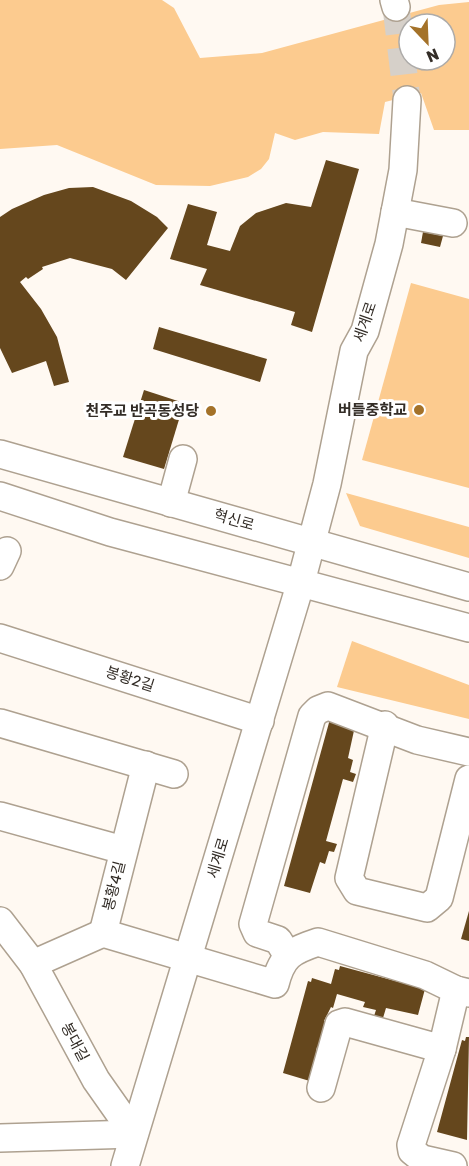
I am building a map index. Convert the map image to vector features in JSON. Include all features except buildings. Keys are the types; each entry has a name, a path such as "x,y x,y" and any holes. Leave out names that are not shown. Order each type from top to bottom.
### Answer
{"street":[{"name":"세계로","path":"134,1134 312,542 354,351 365,331 395,212 403,170 407,100"},
{"path":"395,212 453,223"},
{"name":"혁신로","path":"0,454 469,587"},
{"path":"171,503 183,459"},
{"path":"0,495 110,532 469,628"},
{"name":"봉황2길","path":"0,638 260,721"},
{"path":"288,956 278,940 256,933 253,924 312,716 318,710 328,706 385,725 417,740 469,752"},
{"path":"0,723 174,774"},
{"path":"385,725 349,878 357,891 427,908 435,904 440,898 469,779"},
{"name":"봉황4길","path":"103,933 146,765"},
{"path":"0,816 123,850"},
{"name":"봉대길","path":"0,921 33,964 96,1080 134,1134"},
{"path":"33,964 103,933 275,984 280,965 288,956 318,942 425,975 462,991 411,1145 412,1151 422,1159 453,1166"},
{"path":"321,1088 339,1024 345,1022 442,1049"},
{"path":"0,1138 134,1134 125,1166"}],"shaded area":[{"path":"0,0 162,0 174,8 200,58 262,53 397,16 397,72 457,72 457,12 413,12 439,5 469,2 469,130 434,130 421,93 385,102 379,134 323,132 295,140 275,133 269,159 261,169 248,177 210,186 156,185 57,145 0,149"},
{"path":"411,283 469,299 469,488 362,460"},
{"path":"346,493 469,527 469,558 360,526"},
{"path":"352,641 469,685 469,719 337,687"}],"tunnel":[{"path":"396,7 407,100"}],"place":[{"name":"버들중학교","path":"419,410"},
{"name":"천주교 반곡동성당","path":"211,411"}]}
